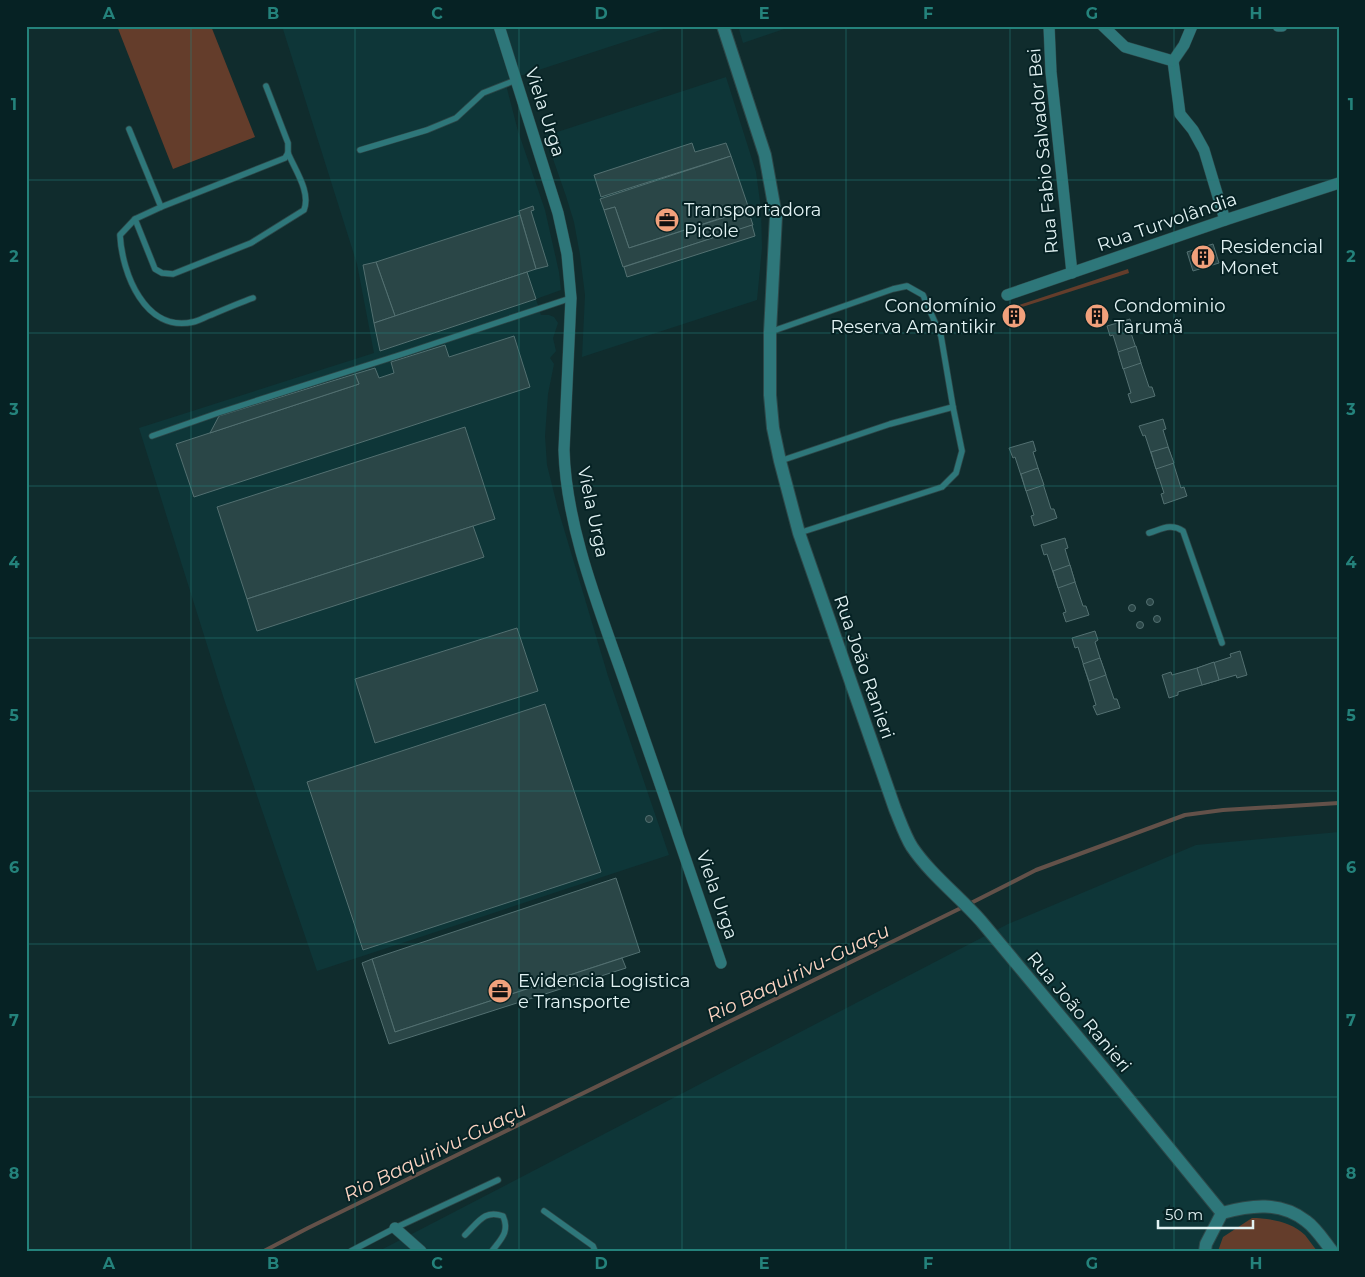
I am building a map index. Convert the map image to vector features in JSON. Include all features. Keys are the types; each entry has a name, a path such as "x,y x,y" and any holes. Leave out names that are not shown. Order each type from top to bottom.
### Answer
{"street":[{"name":"Viela Urga","path":"499,26 560,221 568,262 571,298 564,471 571,512 595,596 722,963"},
{"name":"Rua João Ranieri","path":"723,26 765,156 776,216 770,332 772,428 799,532 898,816 911,846 926,866 963,901 1222,1213"},
{"name":"Rua Fabio Salvador Bei","path":"1050,26 1052,81 1072,273"},
{"path":"1103,26 1125,47 1173,61"},
{"path":"1192,26 1184,45 1173,61 1180,114 1193,130 1204,150 1225,220"},
{"name":"Rua Turvolândia","path":"1007,295 1339,183"},
{"path":"1205,1251 1206,1244 1222,1213 1263,1205 1286,1211 1306,1221 1332,1251"},
{"path":"395,1228 421,1251"}],"lane":[{"path":"360,150 427,130 456,118 483,93 516,80"},
{"path":"136,219 154,269 162,273 173,274 251,243 304,210 307,203 306,194 288,153 288,142 266,86"},
{"path":"129,129 161,206"},
{"path":"253,298 193,322 171,323 151,313 130,282 121,250 120,235 136,219 161,206 285,158 288,153"},
{"path":"770,332 893,289 907,286 923,296 941,336 962,451 956,473 942,487 799,532"},
{"path":"152,436 571,298"},
{"path":"780,461 890,424 953,408"},
{"path":"1149,533 1176,526 1184,531 1222,643"},
{"path":"351,1251 395,1228 498,1180"},
{"path":"544,1211 593,1246 595,1251"},
{"path":"465,1235 487,1214 494,1213 503,1216 507,1224 504,1235 492,1251"}],"shaded area":[{"path":"117,26 211,26 255,137 173,169"},
{"path":"282,26 673,26 505,81 518,131 545,210 559,272 561,290 536,299 541,315 554,317 558,323 553,338 556,351 550,358 554,364 548,394 545,436 547,465 558,509 608,676 669,855 317,971 224,699 139,428 374,353 357,264"},
{"path":"738,26 793,26 743,43"},
{"name":"Transportadora Picole","path":"726,77 756,172 761,209 762,248 757,300 582,357 585,295 580,255 574,222 545,136"},
{"path":"1128,269 1129,273 1019,308 1005,312 1004,310"},
{"path":"1339,832 1339,1251 379,1251 1008,924 1196,845"},
{"path":"1252,1218 1273,1220 1294,1227 1305,1235 1317,1251 1218,1251 1223,1237"}],"building":[{"path":"692,143 695,152 726,143 731,156 601,197 594,175"},
{"path":"731,156 749,209 629,248 615,207 604,210 600,199"},
{"path":"533,206 534,210 531,211 548,266 536,269 519,211"},
{"path":"615,207 629,248 748,210 753,225 623,267 604,210"},
{"path":"520,215 536,269 395,316 376,262"},
{"path":"752,225 755,236 627,277 624,267"},
{"name":"Residencial Monet","path":"1213,244 1219,263 1193,271 1187,252"},
{"path":"376,262 395,316 374,323 363,265"},
{"path":"527,272 536,299 380,351 374,323"},
{"name":"Condomínio Reserva Amantikir","path":"1019,308 1023,321 1009,325 1005,312"},
{"name":"Condominio Tarumã","path":"1105,308 1108,318 1089,324 1085,313"},
{"path":"1130,319 1133,328 1130,330 1149,387 1152,387 1155,396 1131,403 1128,394 1131,393 1113,335 1110,336 1107,326"},
{"path":"514,336 530,387 194,497 176,444 359,384 355,374 375,368 379,378 394,373 391,362 445,345 449,357"},
{"path":"1136,346 1141,363 1123,369 1118,352"},
{"path":"355,374 359,384 210,433 219,416"},
{"path":"1163,419 1166,429 1163,430 1181,488 1184,487 1187,496 1164,504 1161,494 1164,493 1145,435 1143,436 1139,426"},
{"path":"465,427 495,519 247,599 217,507"},
{"path":"1033,441 1036,451 1033,452 1051,509 1054,509 1057,518 1034,526 1031,516 1034,515 1015,457 1013,458 1009,448"},
{"path":"1168,447 1174,463 1156,469 1151,452"},
{"path":"1038,468 1044,485 1026,491 1021,474"},
{"path":"473,526 484,557 257,631 247,599"},
{"path":"1065,538 1068,548 1065,549 1075,582 1083,606 1086,606 1089,615 1066,622 1063,613 1066,612 1047,554 1044,555 1041,545"},
{"path":"1070,565 1075,582 1058,588 1053,571"},
{"path":"1150,598 1154,602 1150,606 1146,602"},
{"path":"1132,604 1136,608 1132,612 1128,608"},
{"path":"1157,615 1161,619 1157,623 1153,619"},
{"path":"1140,621 1144,625 1140,629 1136,625"},
{"path":"517,628 538,691 375,743 355,679"},
{"path":"1095,631 1098,640 1095,642 1100,658 1114,699 1117,699 1120,708 1097,715 1093,706 1096,705 1078,647 1075,648 1072,638"},
{"path":"1240,651 1247,675 1237,678 1236,675 1178,692 1178,695 1169,698 1162,675 1171,672 1172,675 1197,668 1231,657 1230,654"},
{"path":"1100,658 1106,675 1089,681 1083,664"},
{"path":"1214,662 1219,680 1202,685 1197,668"},
{"path":"545,704 601,872 363,950 307,782"},
{"path":"649,815 653,819 649,823 645,819"},
{"path":"616,878 640,952 395,1032 372,959"},
{"path":"622,958 626,968 389,1044 362,963 372,959 395,1032"}],"waterway":[{"name":"Rio Baquirivu-Guaçu","path":"969,904 1036,870 1185,815 1223,810 1339,803"},
{"name":"Rio Baquirivu-Guaçu","path":"264,1251 963,907"}],"place":[{"name":"Transportadora Picole","path":"667,220"},
{"name":"Residencial Monet","path":"1203,257"},
{"name":"Condomínio Reserva Amantikir","path":"1014,316"},
{"name":"Condominio Tarumã","path":"1097,316"},
{"name":"Evidencia Logistica e Transporte","path":"500,991"}]}
